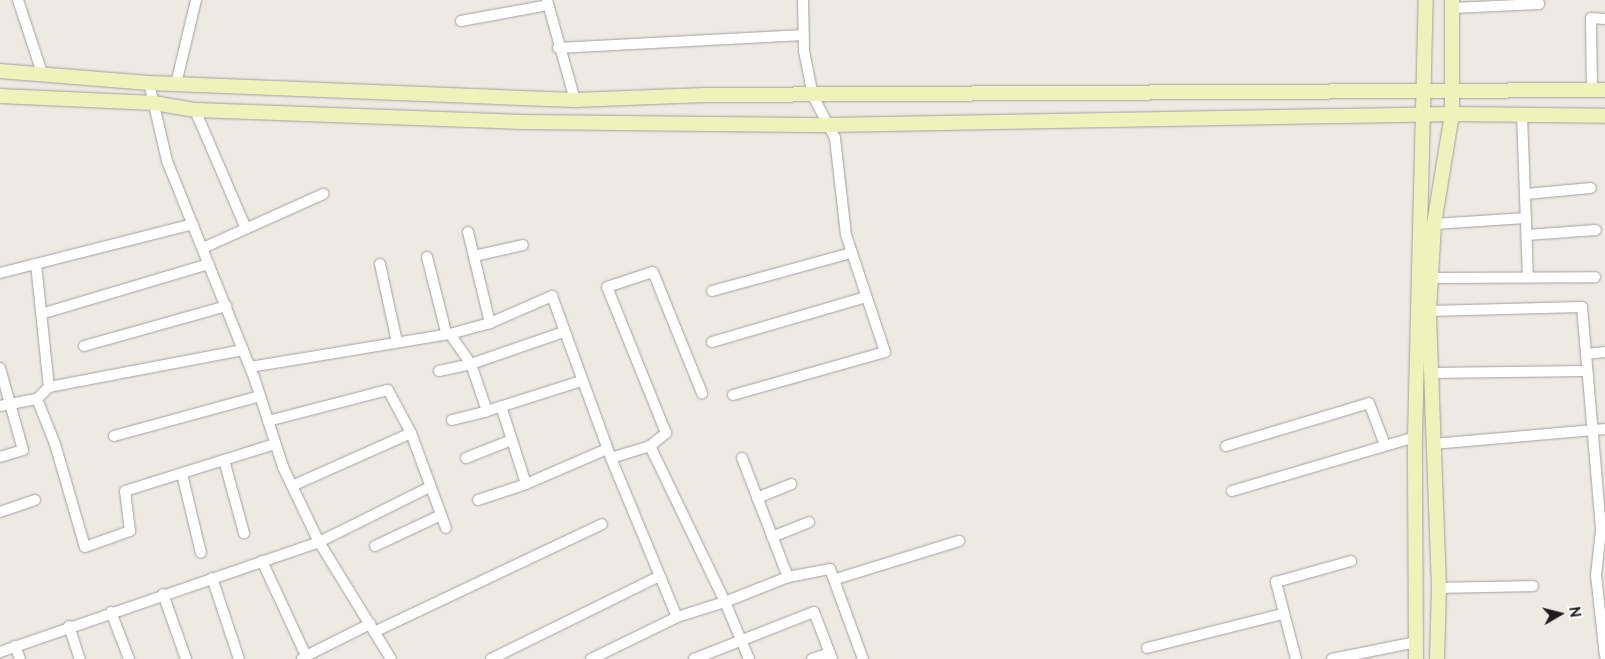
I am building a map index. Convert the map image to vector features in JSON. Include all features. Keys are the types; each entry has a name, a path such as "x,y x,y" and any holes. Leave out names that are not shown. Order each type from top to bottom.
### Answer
{"street":[{"path":"18,0 42,73"},
{"path":"176,84 185,33 196,0"},
{"path":"733,395 885,352 851,253 830,125 813,96 804,35 803,0"},
{"path":"1416,659 1415,437 1421,115 1424,90 1426,0"},
{"path":"1436,659 1438,588 1429,311 1434,224 1452,114 1453,4 1539,4 1538,0"},
{"path":"461,21 547,3 558,48 576,100"},
{"path":"0,71 149,83 576,100 1424,90 1598,90 1591,18 1605,19"},
{"path":"558,48 804,35"},
{"path":"149,83 167,161 250,367 292,486 319,542 391,659"},
{"path":"0,96 154,103 195,110 524,122 830,125 1452,114 1605,116"},
{"path":"195,110 245,226"},
{"path":"1522,114 1528,276"},
{"path":"1526,194 1591,188"},
{"path":"203,248 245,226 323,194"},
{"path":"1434,224 1526,218"},
{"path":"0,273 193,224"},
{"path":"1527,235 1596,230"},
{"path":"468,232 490,323"},
{"path":"474,256 523,246"},
{"path":"712,291 851,253"},
{"path":"427,257 448,333 471,364 487,411"},
{"path":"0,269 13,262"},
{"path":"36,264 49,386"},
{"path":"41,314 209,264"},
{"path":"380,264 397,342"},
{"path":"478,500 609,453 650,446 666,433 607,287 653,272 702,393"},
{"path":"1431,278 1595,277"},
{"path":"250,367 448,333 490,323 552,296 581,381 609,453 658,577 677,616"},
{"path":"712,342 866,297"},
{"path":"84,346 226,306"},
{"path":"1429,311 1582,307 1601,530 1596,575 1605,656"},
{"path":"439,371 471,364 564,332"},
{"path":"0,406 37,399 49,386 243,350"},
{"path":"1586,354 1605,352"},
{"path":"0,368 12,404 23,450 0,458"},
{"path":"1430,373 1586,371"},
{"path":"452,420 487,411 581,381"},
{"path":"268,421 388,390 411,433 446,528"},
{"path":"114,436 260,396"},
{"path":"37,399 86,547 130,531 125,491 276,444"},
{"path":"1226,446 1369,403 1385,445"},
{"path":"501,406 509,441 526,484"},
{"path":"1433,444 1605,429"},
{"path":"292,486 411,433"},
{"path":"1232,491 1415,437"},
{"path":"466,458 509,441"},
{"path":"650,446 725,602 749,659"},
{"path":"742,458 788,577"},
{"path":"224,460 244,533"},
{"path":"182,474 201,553"},
{"path":"757,498 791,484"},
{"path":"0,652 69,626 319,542 430,487"},
{"path":"0,512 35,500"},
{"path":"375,546 441,515"},
{"path":"772,537 809,522"},
{"path":"262,561 304,658 602,524"},
{"path":"836,580 959,541"},
{"path":"1296,659 1282,614 1276,586 1280,579 1351,562"},
{"path":"591,659 677,616 725,602 788,577 827,567 836,580 863,659"},
{"path":"491,659 658,577"},
{"path":"212,578 240,659"},
{"path":"1438,588 1533,586"},
{"path":"163,594 186,659"},
{"path":"111,612 129,659"},
{"path":"694,659 741,637 814,612 831,656 812,659"},
{"path":"1148,648 1282,614"},
{"path":"69,626 80,659"},
{"path":"1332,659 1416,642"},
{"path":"15,646 20,659"}]}
